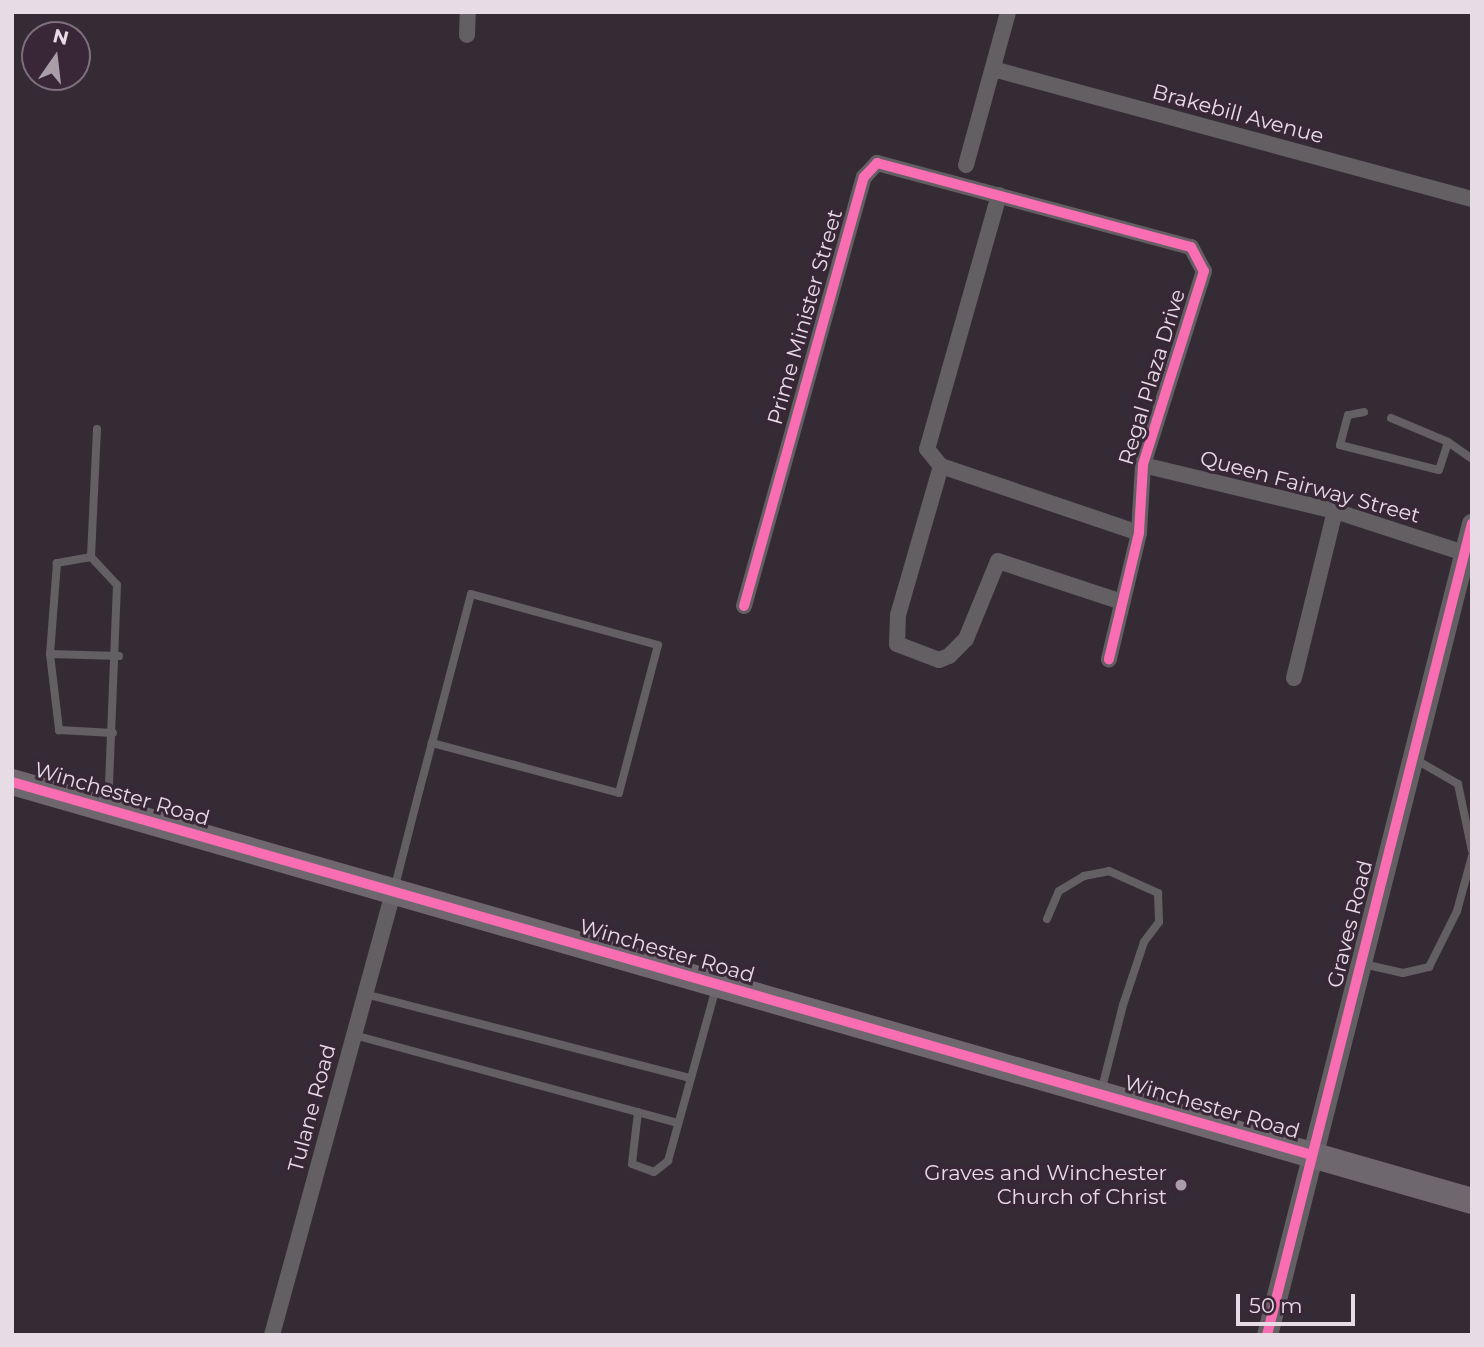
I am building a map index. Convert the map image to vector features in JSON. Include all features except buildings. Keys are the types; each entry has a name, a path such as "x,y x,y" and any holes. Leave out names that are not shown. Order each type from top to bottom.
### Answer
{"main road":[{"name":"Winchester Road","path":"12,782 1472,1201"}],"street":[{"path":"467,35 468,12"},
{"path":"966,165 1008,12"},
{"name":"Brakebill Avenue","path":"993,69 1472,199"},
{"name":"Prime Minister Street","path":"744,606 864,177 877,163 999,195"},
{"path":"999,195 928,449 941,466 1139,533"},
{"name":"Regal Plaza Drive","path":"999,195 1191,247 1204,271 1143,464 1139,533 1109,659"},
{"name":"Queen Fairway Street","path":"1143,464 1335,511 1464,553"},
{"path":"941,466 898,615 897,644 939,660 949,656 966,639 998,561 1122,602"},
{"path":"1294,678 1335,511"},
{"name":"Graves Road","path":"1267,1335 1472,523"},
{"name":"Tulane Road","path":"272,1335 393,892"}],"lane":[{"path":"1364,412 1348,415 1340,445 1439,470 1448,442"},
{"path":"1391,418 1448,442 1472,458"},
{"path":"97,429 91,557 117,585 119,656 108,810"},
{"path":"91,557 57,563 50,654 59,730 113,733"},
{"path":"393,892 432,743 471,594 657,645 619,793 432,743"},
{"path":"50,654 119,656"},
{"path":"1360,963 1403,973 1430,967 1457,911 1472,853 1458,785 1412,758"},
{"path":"1047,919 1059,891 1084,876 1109,871 1158,893 1159,922 1144,942 1123,1005 1100,1095"},
{"path":"638,1112 630,1154 643,1171 664,1169 717,985"},
{"path":"365,993 690,1078"},
{"path":"354,1035 678,1123"}],"cycle path":[{"path":"744,606 864,177 877,163 1191,247 1204,271 1143,465 1139,533 1109,659"},
{"path":"1267,1335 1472,523"},
{"path":"12,782 1312,1155"}],"place":[{"name":"Graves and Winchester Church of Christ","path":"1181,1185"}]}
